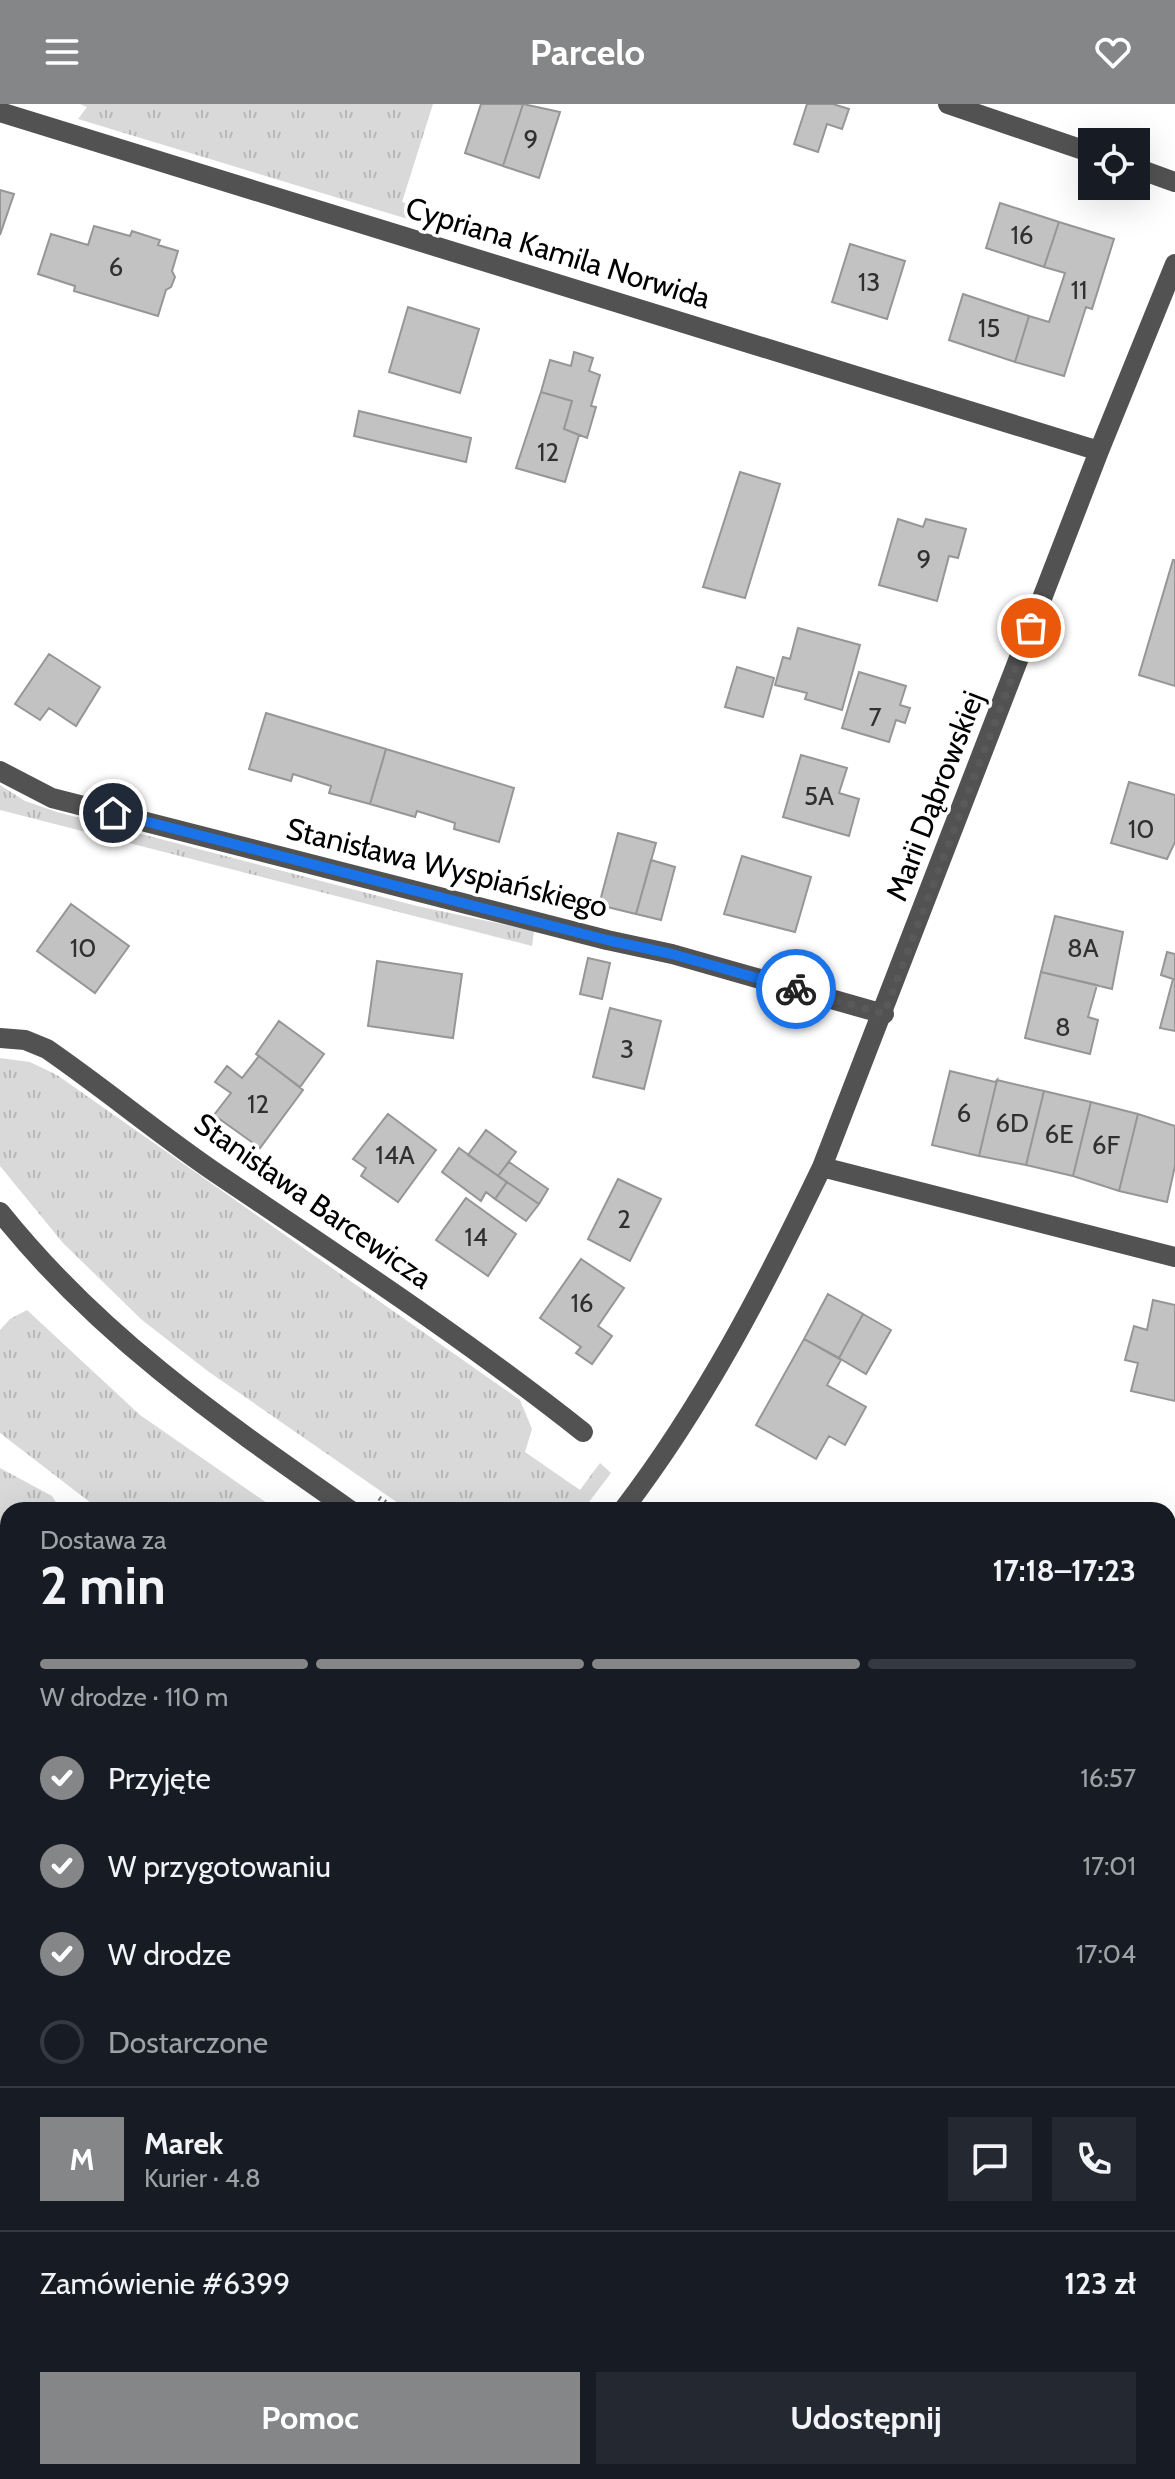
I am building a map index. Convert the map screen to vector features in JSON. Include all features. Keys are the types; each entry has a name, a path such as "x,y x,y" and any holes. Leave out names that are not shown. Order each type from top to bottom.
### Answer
{"street":[{"path":"948,104 1078,148"},
{"name":"Cypriana Kamila Norwida","path":"0,112 1099,451"},
{"path":"1150,173 1175,182"},
{"name":"Marii Dąbrowskiej","path":"628,1502 733,1343 768,1281 822,1167 884,1014 1099,451 1175,264"},
{"name":"Stanisława Wyspiańskiego","path":"0,771 52,798 672,954 884,1014"},
{"name":"Stanisława Barcewicza","path":"0,1038 25,1040 47,1049 219,1174 277,1211 527,1387 583,1432"},
{"path":"822,1167 1175,1257"},
{"path":"0,1212 96,1318 147,1363 339,1502"}],"green space":[{"path":"80,104 433,104 402,202 414,206 411,220 78,119 87,107"},
{"path":"0,785 25,801 57,812 417,906 534,931 532,946 0,810"},
{"path":"0,1058 30,1062 57,1075 520,1400 532,1429 525,1452 580,1490 600,1463 611,1473 589,1502 396,1502 209,1372 142,1320 63,1243 0,1166"},
{"path":"27,1310 140,1415 265,1502 90,1502 0,1433 0,1330 10,1319"},
{"path":"0,1468 52,1496 56,1502 0,1502"}],"building":[{"path":"481,104 523,104 503,166 465,153"},
{"path":"523,104 560,112 539,178 503,166"},
{"path":"807,104 833,104 849,109 842,129 827,124 818,152 794,144"},
{"path":"0,190 14,194 0,235"},
{"path":"1000,203 1059,222 1044,267 986,248"},
{"path":"1059,222 1114,239 1092,309 1086,307 1064,376 1015,362 1029,316 1049,322 1065,273 1044,267"},
{"path":"94,226 130,236 132,231 160,240 158,245 178,251 172,271 175,277 171,287 166,290 158,316 74,291 75,286 38,274 51,234 88,245"},
{"path":"850,244 905,261 887,319 832,302"},
{"path":"963,294 1029,316 1015,362 949,340"},
{"path":"408,307 479,329 460,393 389,372"},
{"path":"574,352 593,358 589,371 600,375 591,406 596,407 587,438 564,429 572,401 541,392 550,360 571,366"},
{"path":"541,392 572,401 564,429 579,435 565,482 516,468"},
{"path":"359,411 471,438 466,462 354,436"},
{"path":"740,472 780,484 745,598 703,587"},
{"path":"898,519 923,527 926,519 966,529 958,558 949,556 937,601 879,585"},
{"path":"1175,560 1175,686 1139,675"},
{"path":"798,628 860,645 842,710 805,699 807,693 775,685 783,657 790,659"},
{"path":"49,654 100,687 76,726 49,708 40,720 15,704"},
{"path":"737,667 774,678 763,717 725,707"},
{"path":"859,672 906,686 900,705 910,708 905,723 896,720 889,742 842,728"},
{"path":"266,713 386,749 370,804 329,793 331,786 293,774 291,781 249,769"},
{"path":"386,749 514,788 499,842 454,829 455,823 417,811 415,817 370,804"},
{"path":"801,755 847,768 839,793 859,799 849,836 783,817"},
{"path":"1129,782 1175,795 1175,842 1167,859 1111,843"},
{"path":"618,833 656,843 636,914 599,905"},
{"path":"742,856 811,877 795,932 724,914"},
{"path":"651,860 675,867 661,920 636,914"},
{"path":"71,904 129,946 95,993 37,951"},
{"path":"1055,916 1123,932 1112,989 1041,972"},
{"path":"1167,952 1175,954 1175,1031 1160,1028 1173,979 1161,975"},
{"path":"588,958 610,963 602,999 580,994"},
{"path":"377,961 462,974 453,1038 368,1026"},
{"path":"1041,972 1097,985 1088,1017 1098,1020 1090,1054 1025,1038"},
{"path":"610,1008 661,1021 644,1089 593,1077"},
{"path":"279,1021 324,1054 300,1087 256,1054"},
{"path":"259,1056 303,1090 260,1148 214,1115 231,1093 215,1082 227,1066 242,1078"},
{"path":"950,1071 997,1080 979,1156 932,1145"},
{"path":"997,1080 1044,1091 1026,1165 979,1156"},
{"path":"1044,1091 1091,1102 1073,1176 1026,1165"},
{"path":"1091,1102 1138,1114 1119,1191 1073,1176"},
{"path":"388,1114 436,1150 398,1202 361,1176 366,1168 353,1159"},
{"path":"1138,1114 1175,1126 1175,1166 1167,1202 1119,1191"},
{"path":"486,1130 516,1152 498,1176 468,1155"},
{"path":"459,1148 507,1182 495,1199 486,1192 481,1201 442,1172"},
{"path":"509,1162 548,1189 539,1204 498,1176"},
{"path":"618,1179 661,1199 630,1261 588,1239"},
{"path":"507,1182 539,1204 526,1221 495,1199"},
{"path":"466,1198 516,1234 488,1276 436,1240"},
{"path":"581,1259 624,1288 598,1326 612,1336 592,1364 576,1353 581,1347 540,1318"},
{"path":"828,1294 863,1314 839,1358 804,1339"},
{"path":"1153,1300 1175,1305 1175,1401 1131,1391 1138,1363 1125,1360 1134,1326 1147,1330"},
{"path":"863,1314 891,1330 866,1374 839,1358"},
{"path":"804,1339 841,1360 827,1385 866,1407 845,1445 829,1436 816,1459 756,1425"}],"way so far":[{"path":"796,989 884,1014 1031,628"}],"route":[{"path":"113,813 672,954 796,989"}]}
